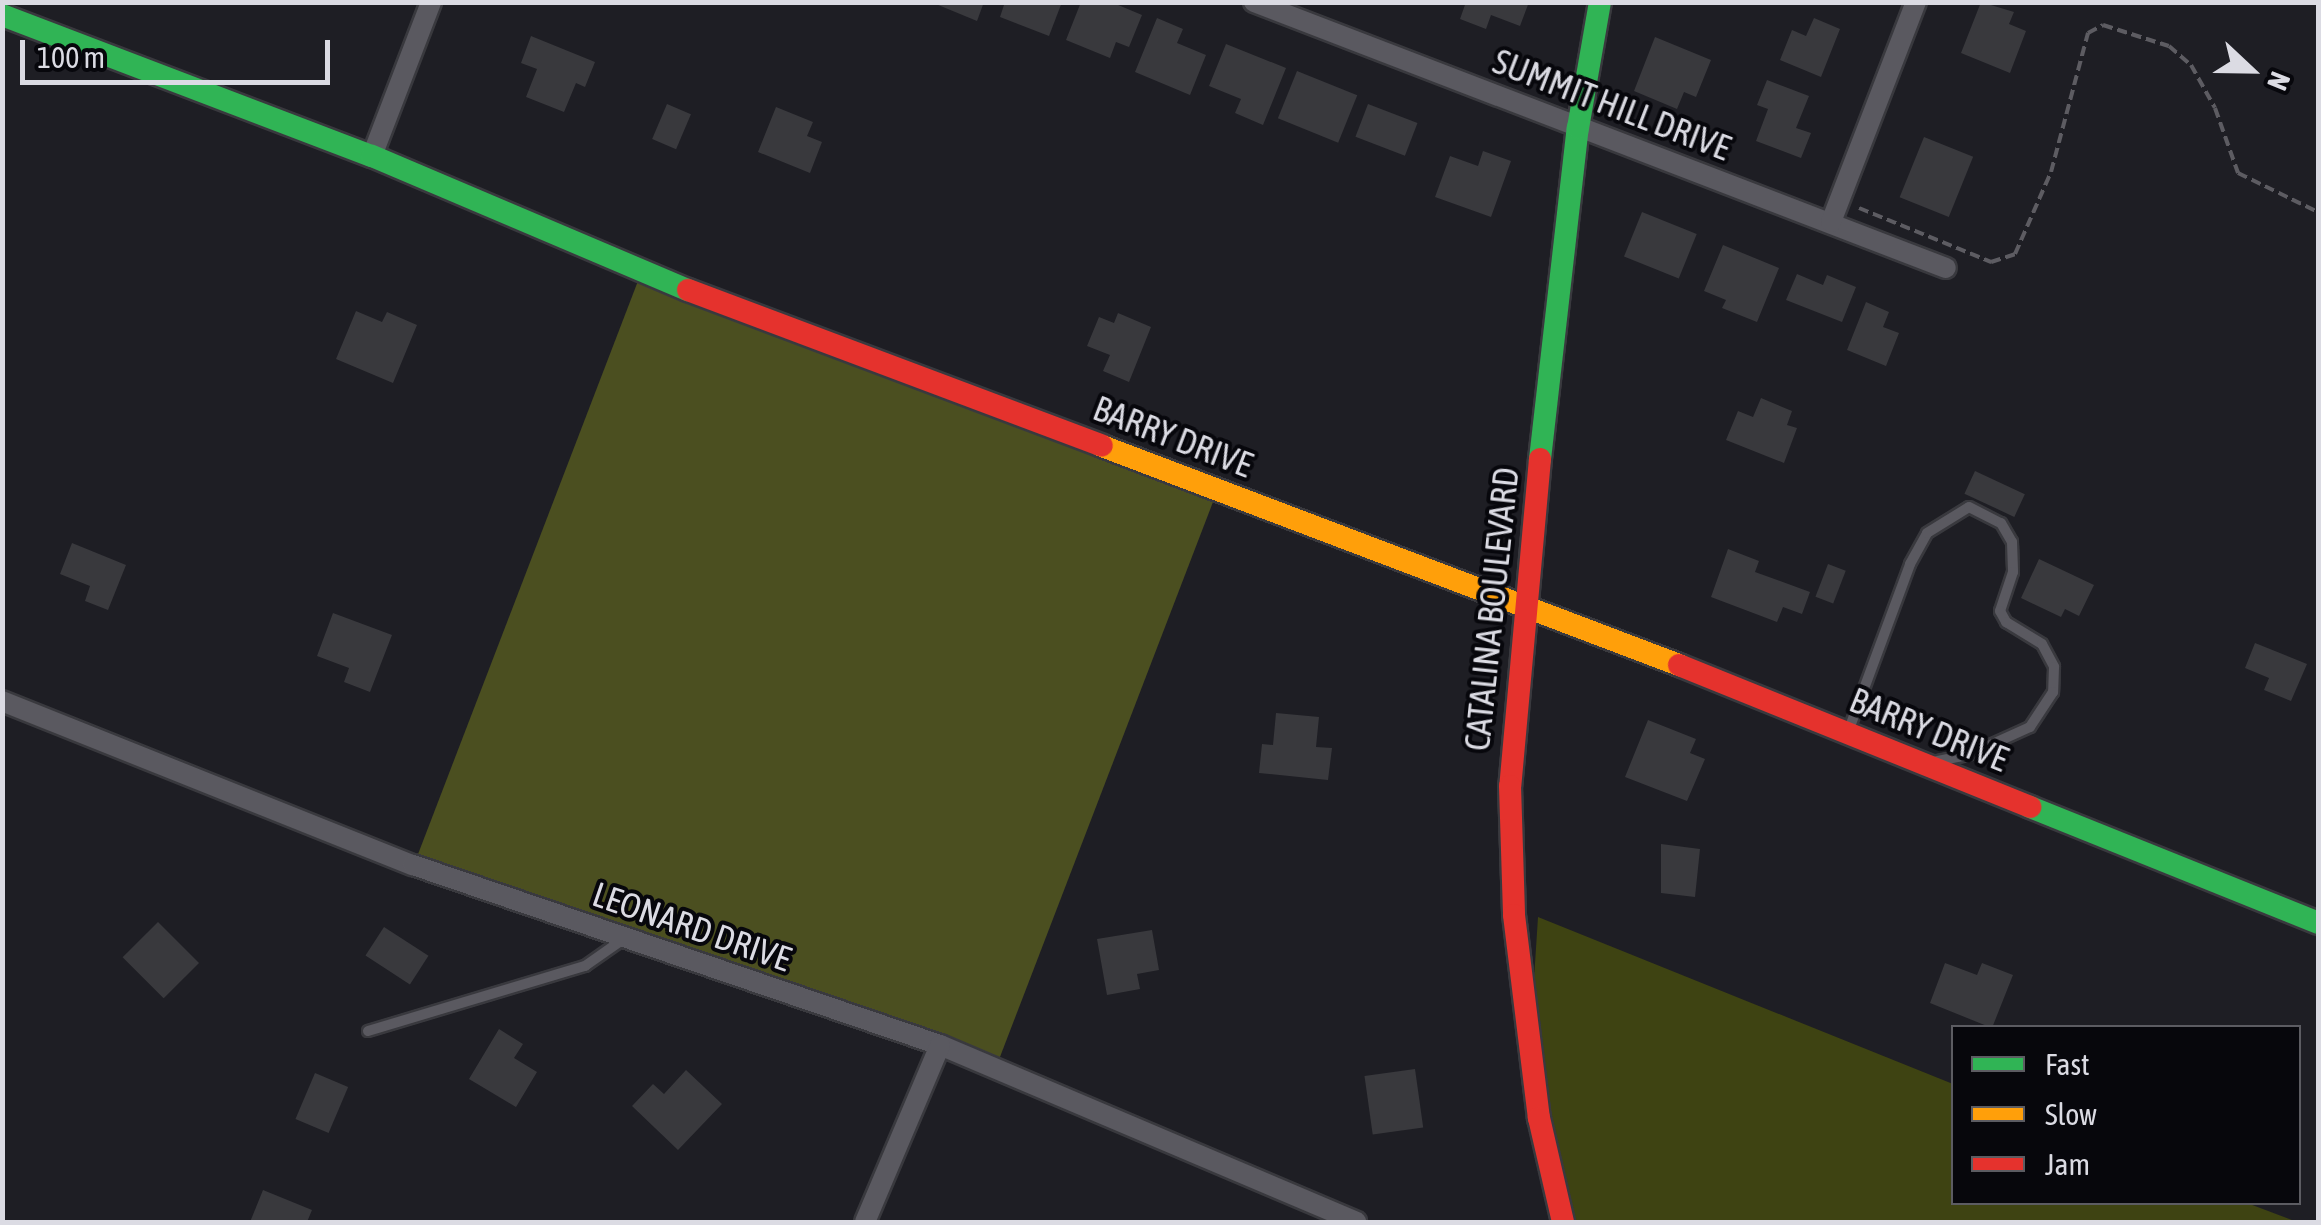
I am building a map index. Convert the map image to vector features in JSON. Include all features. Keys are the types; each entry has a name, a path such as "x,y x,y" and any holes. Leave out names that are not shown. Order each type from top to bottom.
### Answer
{"street":[{"path":"372,156 432,2"},
{"name":"SUMMIT HILL DRIVE","path":"1254,2 1946,268"},
{"name":"CATALINA BOULEVARD","path":"1563,1222 1539,1118 1514,915 1510,786 1524,606 1578,128 1600,2"},
{"path":"1831,222 1916,2"},
{"name":"BARRY DRIVE","path":"2,15 372,156 652,276 1524,606 2318,922"},
{"name":"LEONARD DRIVE","path":"2,701 413,864 940,1045 1356,1222"},
{"path":"866,1222 940,1045"}],"lane":[{"path":"1847,734 1894,601 1928,533 1953,512 1985,513 2002,523 2012,542 2014,572 2000,611 2006,622 2042,644 2054,667 2053,692 2030,728 1968,755 1921,764"},
{"path":"368,1031 585,966 626,937"}],"path":[{"path":"1856,206 1991,262 2015,254 2051,172 2088,34 2103,25 2169,46 2191,65 2238,174 2318,212"}],"green space":[{"path":"638,281 1213,502 993,1076 418,855"},
{"path":"1538,917 1951,1083 1951,1205 2252,1205 2297,1222 1575,1222 1551,1118 1534,979"}],"building":[{"path":"931,2 984,2 977,21"},
{"path":"1005,2 1062,2 1049,36 1000,17"},
{"path":"1081,2 1111,2 1142,15 1129,47 1116,42 1110,58 1066,40"},
{"path":"1466,2 1529,2 1520,26 1491,15 1486,29 1460,19"},
{"path":"1981,2 2014,12 2009,24 2026,31 2010,73 1961,53"},
{"path":"1157,18 1183,29 1177,43 1206,55 1190,95 1135,72"},
{"path":"1814,18 1840,29 1821,77 1780,60 1792,30 1806,36"},
{"path":"531,36 595,62 585,87 576,83 564,112 526,97 537,69 521,63"},
{"path":"1655,37 1711,60 1696,97 1684,92 1677,109 1634,91"},
{"path":"1226,44 1286,68 1263,125 1235,113 1241,99 1209,86"},
{"path":"1297,71 1357,95 1338,143 1278,118"},
{"path":"1767,80 1809,96 1796,128 1811,133 1801,158 1756,141 1768,109 1757,105"},
{"path":"667,104 691,114 676,149 652,139"},
{"path":"1368,104 1417,123 1405,156 1355,137"},
{"path":"776,107 813,122 807,136 822,142 810,173 758,152"},
{"path":"1924,137 1973,157 1949,217 1900,197"},
{"path":"1483,151 1511,161 1491,217 1435,197 1450,156 1478,166"},
{"path":"1642,212 1697,234 1679,279 1624,257"},
{"path":"1723,245 1779,268 1757,322 1722,308 1726,300 1704,291"},
{"path":"1797,274 1823,285 1827,275 1856,287 1842,322 1786,300"},
{"path":"1866,302 1889,312 1883,327 1899,333 1886,366 1847,350"},
{"path":"356,311 382,322 387,312 417,325 393,383 336,359"},
{"path":"1118,313 1151,327 1129,382 1103,371 1110,355 1087,346 1099,317 1114,323"},
{"path":"1761,398 1792,411 1787,425 1797,428 1784,463 1726,440 1738,411 1753,417"},
{"path":"1975,471 2025,494 2014,517 1964,494"},
{"path":"72,543 126,565 108,610 85,601 90,586 60,574"},
{"path":"1728,549 1759,561 1755,572 1810,592 1802,614 1783,607 1777,622 1711,597"},
{"path":"2039,559 2094,585 2079,616 2065,609 2061,617 2021,598"},
{"path":"1828,564 1846,571 1833,603 1815,597"},
{"path":"333,613 392,635 370,692 344,682 349,668 317,656"},
{"path":"2255,643 2307,664 2291,701 2264,690 2269,678 2245,668"},
{"path":"1276,713 1319,717 1316,747 1332,748 1328,780 1259,773 1262,744 1273,745"},
{"path":"1648,720 1696,739 1690,753 1705,759 1687,801 1625,777"},
{"path":"1661,844 1700,849 1695,897 1661,893"},
{"path":"158,922 199,963 164,998 123,957"},
{"path":"384,927 428,956 410,984 365,956"},
{"path":"1152,930 1159,970 1137,974 1140,989 1107,995 1097,939"},
{"path":"1945,963 1977,975 1982,963 2013,975 1993,1025 1930,1003"},
{"path":"499,1029 523,1044 514,1058 537,1072 516,1107 469,1079"},
{"path":"1415,1069 1423,1127 1373,1135 1364,1076"},
{"path":"686,1070 722,1104 678,1150 632,1106 653,1084 664,1094"},
{"path":"315,1073 348,1087 329,1133 295,1119"},
{"path":"263,1190 312,1210 307,1222 250,1222"}],"traffic: fast":[{"path":"1540,459 1578,128 1600,2"},
{"path":"2,15 372,156 688,290"},
{"path":"2030,807 2318,923"}],"traffic: slow":[{"path":"1102,446 1679,665"}],"traffic: jam":[{"path":"688,290 1102,446"},
{"path":"1540,459 1510,786 1514,915 1539,1118 1563,1222"},
{"path":"1679,665 2030,807"}]}
